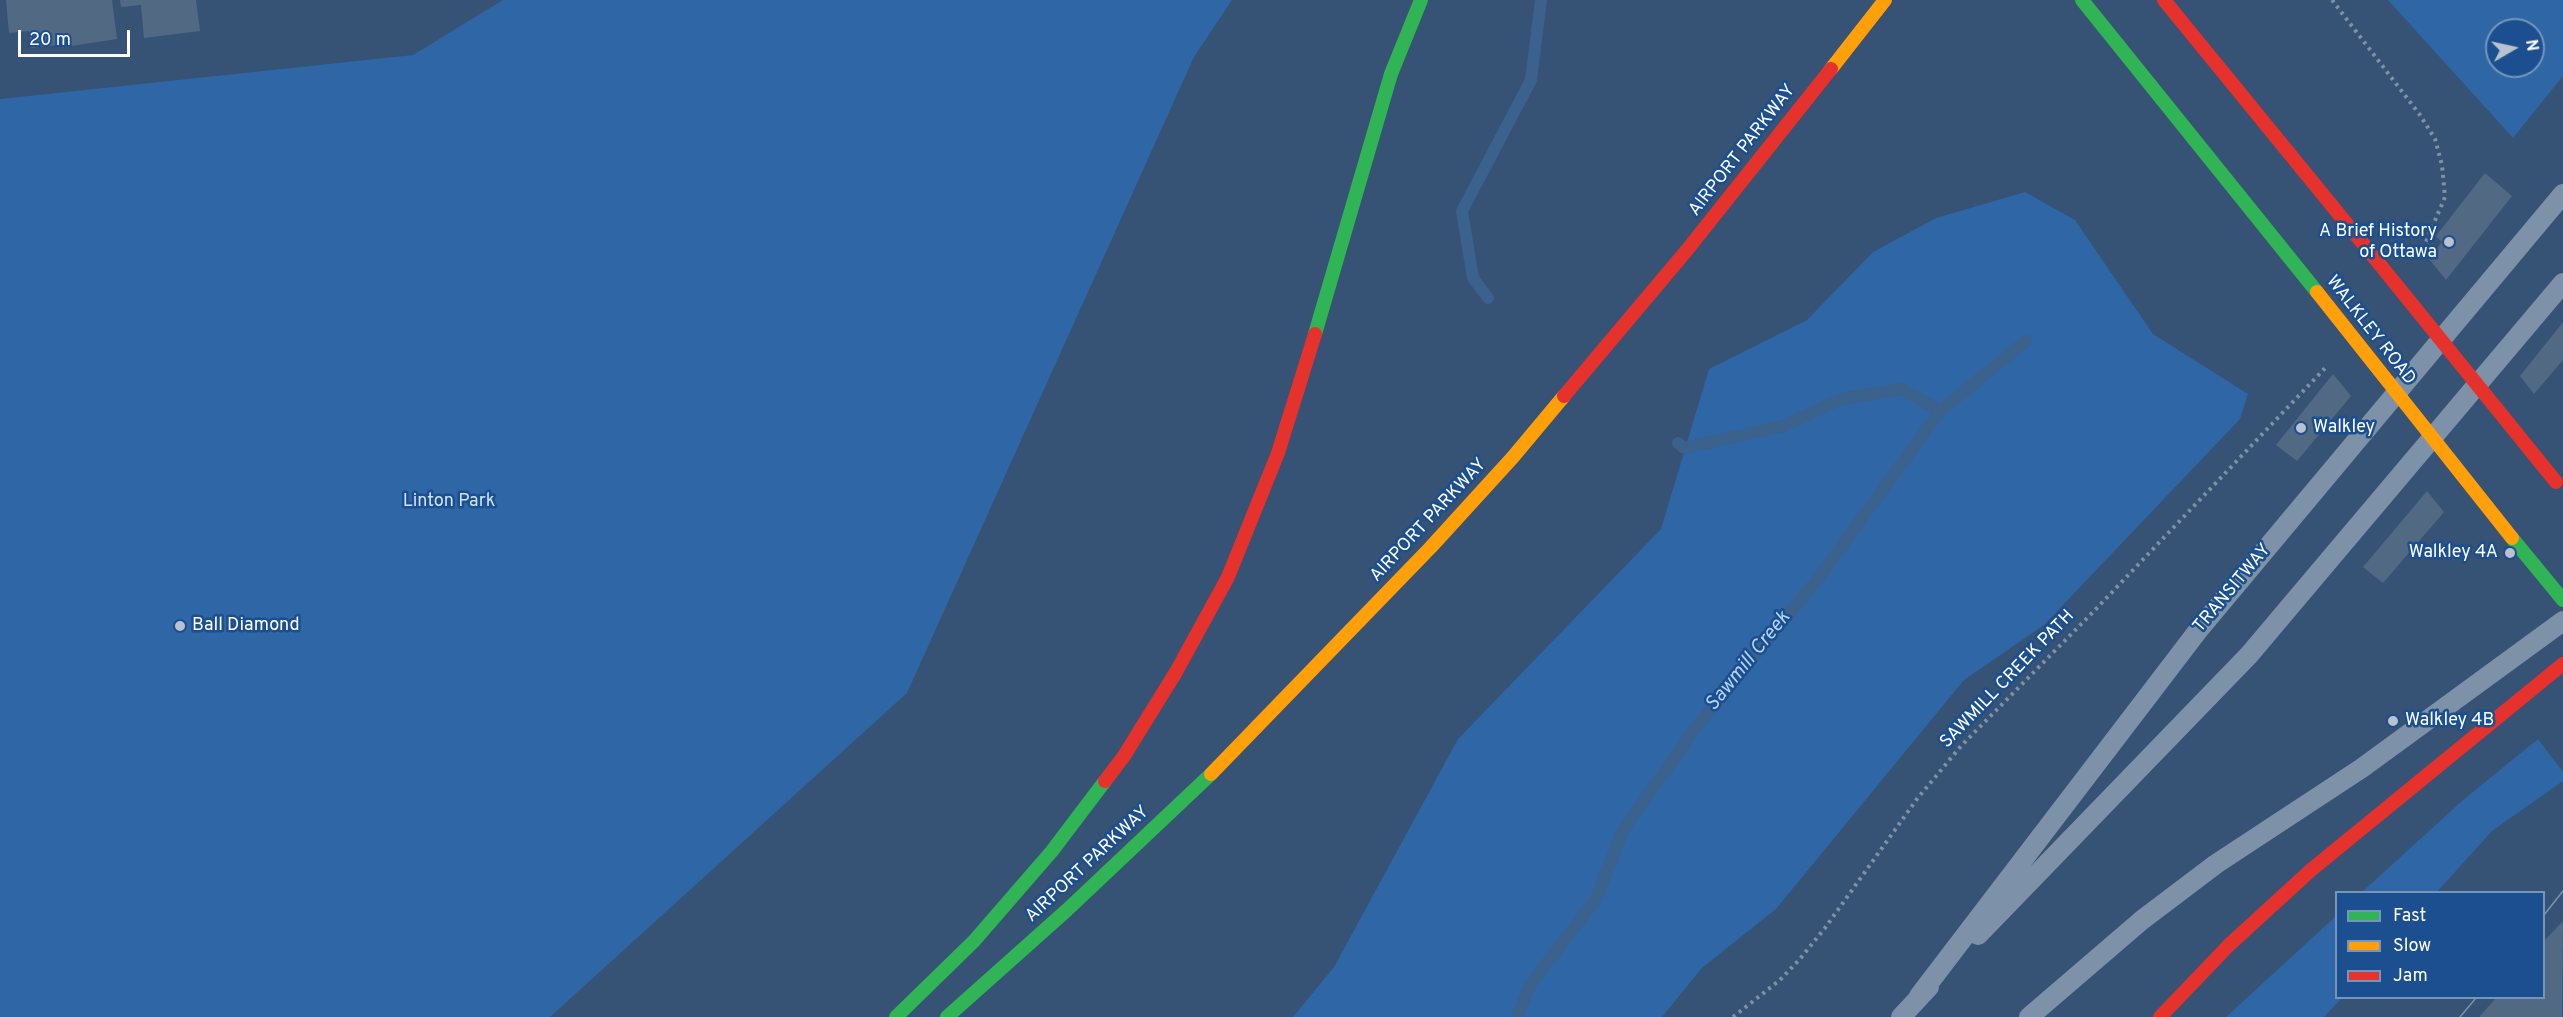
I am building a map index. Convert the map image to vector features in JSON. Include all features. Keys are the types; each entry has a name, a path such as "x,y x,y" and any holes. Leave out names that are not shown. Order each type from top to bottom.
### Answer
{"main road":[{"path":"896,1017 974,941 1052,851 1124,756 1176,672 1228,577 1289,419 1316,337 1390,74 1421,0"},
{"name":"AIRPORT PARKWAY","path":"948,1017 1067,910 1200,785 1277,708 1446,530 1513,457 1687,250 1885,0"},
{"name":"WALKLEY ROAD","path":"2082,0 2563,600"},
{"path":"2164,0 2560,487"},
{"path":"2160,1017 2229,945 2311,870 2563,664"}],"lane":[{"name":"TRANSITWAY","path":"1901,1017 2199,628 2563,194"},
{"name":"TRANSITWAY","path":"1919,996 2249,655 2563,283"},
{"path":"2029,1017 2142,920 2216,864 2362,768 2563,621"}],"path":[{"path":"2332,0 2420,115 2435,139 2442,165 2445,197 2426,244"},
{"name":"SAWMILL CREEK PATH","path":"1733,1017 1780,980 1799,960 1825,928 1917,799 1961,746 2096,609 2319,375"}],"green space":[{"name":"Linton Park","path":"503,0 1232,0 1194,57 907,693 550,1017 0,1017 0,99 413,55"},
{"path":"2388,0 2563,0 2563,76 2513,138"},
{"path":"2025,192 2075,220 2153,334 2248,394 2240,419 2044,625 1964,680 1776,909 1702,968 1662,1017 1293,1017 1334,967 1458,739 1661,529 1709,369 1807,320 1873,252 1936,218"},
{"path":"2538,739 2563,772 2563,781 2492,831 2438,891 2363,891 2463,800"},
{"path":"2335,917 2335,999 2341,999 2324,1017 2226,1017"}],"building":[{"path":"6,0 112,0 117,39 65,47 57,45 31,48 29,31 9,33"},
{"path":"120,0 196,0 200,31 144,38 141,5 121,7"},
{"path":"2485,173 2512,196 2446,280 2429,259 2442,242 2436,236"},
{"path":"2563,322 2563,360 2534,394 2520,376"},
{"path":"2333,374 2351,396 2297,461 2276,445"},
{"path":"2427,491 2444,512 2383,583 2363,567"},
{"path":"2563,921 2562,1017 2479,1017 2495,999 2545,999 2545,940"}],"waterway":[{"path":"1488,298 1473,278 1462,211 1531,80 1541,0"},
{"name":"Sawmill Creek","path":"1517,1017 1530,985 1596,899 1623,830 1698,725 1820,576 1940,411 2026,341"},
{"path":"1678,443 1684,448 1783,426 1841,399 1902,389 1940,411"}],"tram line":[{"path":"2545,914 2563,891"},
{"path":"2460,1017 2475,999"}],"traffic: fast":[{"path":"1315,334 1391,74 1421,0"},
{"path":"2082,0 2317,292"},
{"path":"2512,538 2563,600"},
{"path":"947,1017 1067,910 1211,774"},
{"path":"896,1017 974,941 1052,851 1105,781"}],"traffic: slow":[{"path":"1831,69 1885,0"},
{"path":"2317,292 2512,538"},
{"path":"1211,774 1431,547 1513,457 1564,396"}],"traffic: jam":[{"path":"2164,0 2360,240"},
{"path":"1564,396 1687,250 1831,69"},
{"path":"2360,240 2556,482"},
{"path":"1105,781 1124,756 1176,672 1228,577 1278,453 1315,334"},
{"path":"2160,1017 2229,945 2311,870 2563,664"}],"place":[{"name":"A Brief History of Ottawa","path":"2449,242"},
{"name":"Walkley","path":"2301,428"},
{"name":"Walkley 4A","path":"2510,553"},
{"name":"Ball Diamond","path":"180,626"},
{"name":"Walkley 4B","path":"2393,721"}]}
